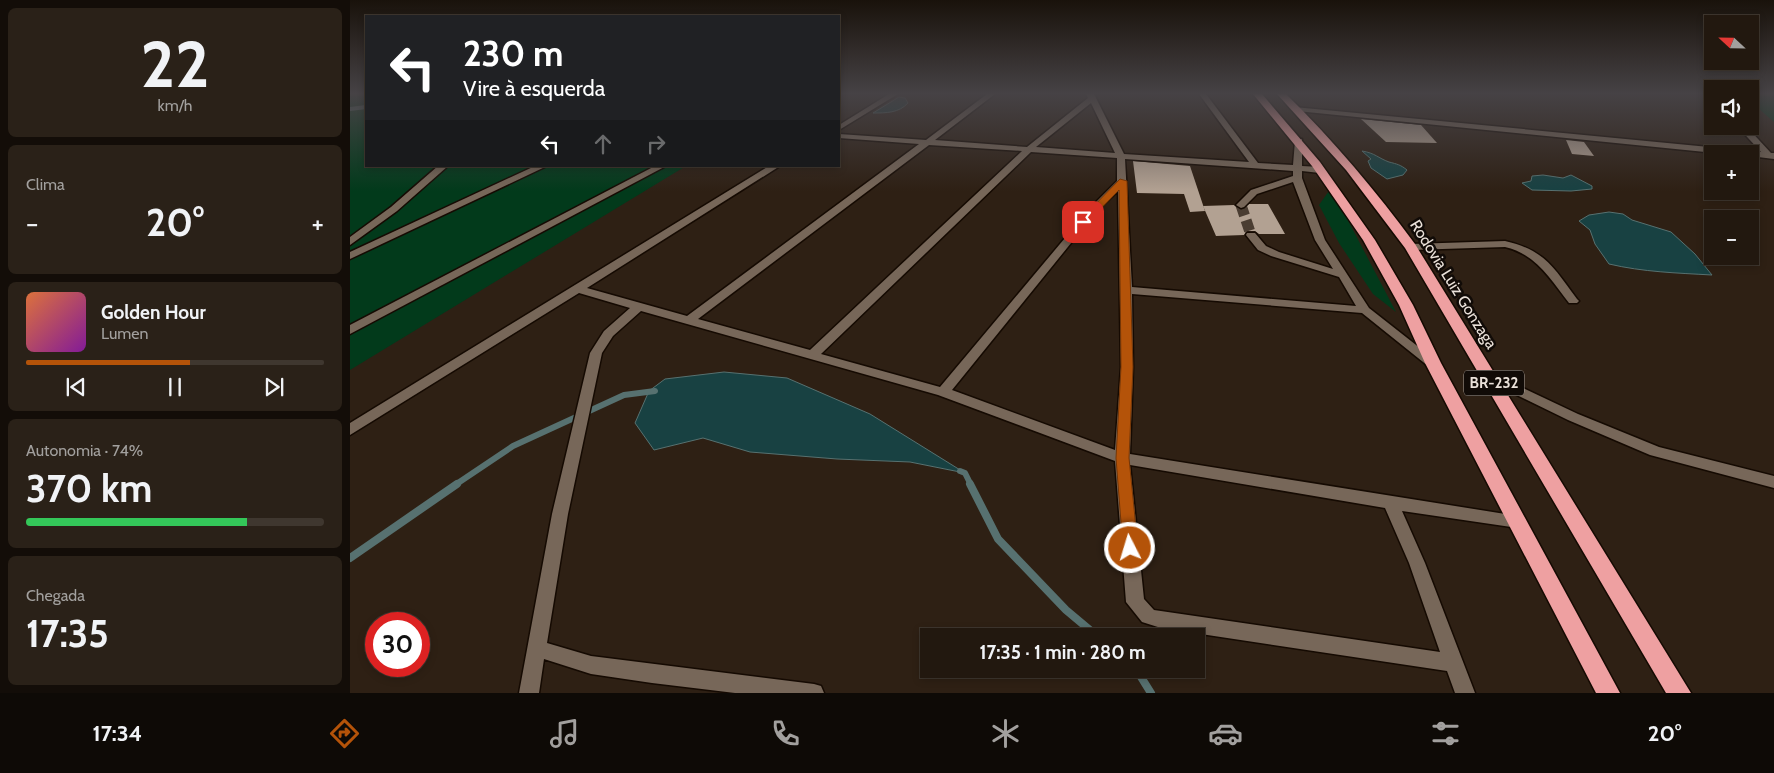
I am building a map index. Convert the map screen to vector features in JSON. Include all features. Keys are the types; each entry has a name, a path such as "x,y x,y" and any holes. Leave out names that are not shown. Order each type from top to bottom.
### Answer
{"highway":[{"name":"BR-232","path":"1286,126 1299,141 1369,240 1406,305 1434,363 1608,693"},
{"name":"Rodovia Luiz Gonzaga","path":"1313,126 1368,187 1411,247 1678,693"}],"street":[{"path":"688,321 949,126"},
{"path":"811,356 1028,149 1055,126"},
{"path":"1106,126 1121,156 1123,181 1127,367 1122,458 1135,602 1148,616 1161,620 1455,663"},
{"path":"1226,126 1256,166"},
{"path":"1468,126 1772,157"},
{"path":"1750,135 1772,157"},
{"path":"840,136 1256,166 1298,173"},
{"path":"1299,141 1298,173 1300,190 1320,240 1365,310 1434,363"},
{"path":"350,242 394,209 443,167"},
{"path":"350,256 541,167"},
{"path":"350,330 660,167"},
{"path":"350,430 774,167"},
{"path":"1240,205 1254,192 1298,173 1320,170"},
{"path":"943,392 1094,209 1123,181"},
{"path":"1251,235 1262,248 1274,254 1342,275"},
{"path":"1411,247 1505,244 1520,246 1538,257 1573,301"},
{"path":"577,289 943,392 1122,458 1518,522"},
{"path":"1126,290 1365,310"},
{"path":"530,693 536,648 560,514 596,353 608,334 638,307"},
{"path":"1489,376 1573,417 1655,451 1774,482"},
{"path":"1392,503 1465,693"},
{"path":"536,648 592,665 814,693"}],"green space":[{"path":"350,126 365,126 365,167 684,167 350,370"},
{"path":"1331,188 1396,312 1373,294 1339,243 1319,205"}],"water":[{"path":"1362,151 1407,170 1403,175 1387,179 1371,168 1368,161 1371,159"},
{"path":"1543,175 1563,178 1571,175 1592,186 1592,189 1571,191 1532,190 1522,183 1531,181 1532,176"},
{"path":"1609,212 1623,214 1632,220 1671,232 1695,254 1712,275 1673,273 1609,264 1595,244 1590,230 1579,221 1589,215"},
{"path":"724,372 787,378 870,414 965,473 910,462 837,459 750,452 703,438 654,450 635,423 649,391 665,379"}],"building":[{"path":"1369,126 1422,126 1437,143 1386,142"},
{"path":"1566,140 1584,142 1594,156 1572,154"},
{"path":"1133,161 1190,166 1205,211 1190,212 1184,194 1137,193"},
{"path":"1249,204 1268,204 1285,234 1259,234 1255,231 1247,231 1244,235 1216,236 1203,206 1234,205 1242,210"}],"waterway":[{"path":"455,485 513,446 624,395 655,391"},
{"path":"960,471 965,473 971,485"},
{"path":"350,558 457,484"},
{"path":"970,484 998,539 1066,610 1087,628"},
{"path":"1142,678 1151,693"}],"tunnel":[{"path":"1241,205 1251,235"}],"route":[{"path":"1083,222 1123,181 1127,367 1122,458 1130,548"}]}
